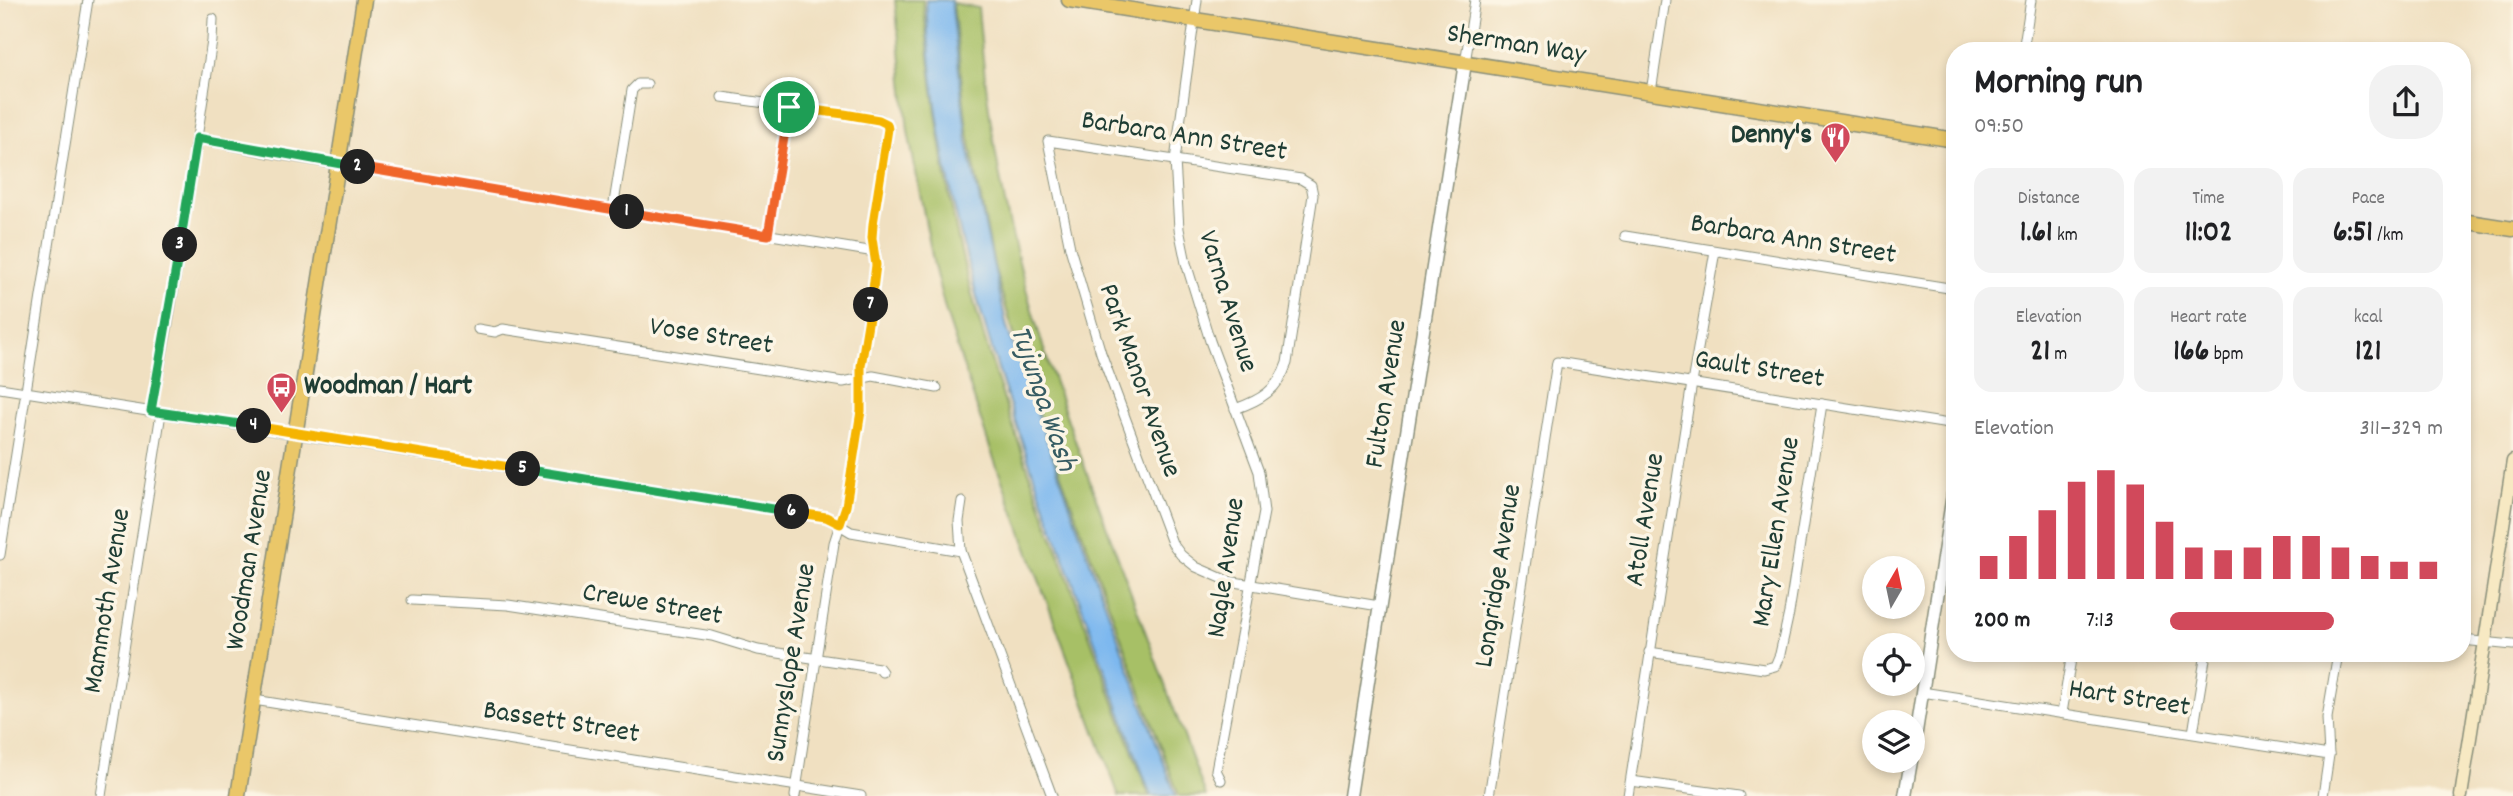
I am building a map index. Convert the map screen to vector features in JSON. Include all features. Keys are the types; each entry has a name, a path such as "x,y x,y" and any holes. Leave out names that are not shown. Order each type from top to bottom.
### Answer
{"main road":[{"name":"Woodman Avenue","path":"239,796 364,0"},
{"name":"Sherman Way","path":"1069,0 1946,139"},
{"path":"2471,222 2513,229"},
{"path":"2461,796 2513,461"}],"street":[{"path":"0,555 88,0"},
{"name":"Varna Avenue","path":"1197,0 1175,160 1179,229 1186,263 1210,341 1235,409"},
{"name":"Fulton Avenue","path":"1350,796 1475,0"},
{"path":"1651,92 1665,0"},
{"path":"2024,42 2031,0"},
{"name":"Mammoth Avenue","path":"101,796 213,19"},
{"path":"613,209 634,86 648,84"},
{"path":"722,97 789,107 768,235"},
{"name":"Sunnyslope Avenue","path":"789,107 879,120 887,124 888,129 873,231 876,270 861,378 861,411 846,506 834,543 795,796"},
{"path":"197,138 338,164 874,252"},
{"name":"Barbara Ann Street","path":"1048,141 1301,179 1311,185 1313,195 1283,376 1265,396 1235,409"},
{"name":"Park Manor Avenue","path":"1048,141 1070,248 1101,353 1172,543 1181,555 1209,575 1251,585"},
{"name":"Barbara Ann Street","path":"1625,236 1946,288"},
{"name":"Atoll Avenue","path":"1628,796 1715,251"},
{"name":"Vose Street","path":"478,329 495,332 503,329 843,382 873,376 937,388"},
{"name":"Gault Street","path":"1557,362 1946,424"},
{"name":"Longridge Avenue","path":"1489,796 1557,362"},
{"path":"0,388 826,517 851,532 961,551"},
{"name":"Mary Ellen Avenue","path":"1649,652 1764,669 1775,666 1789,613 1822,404"},
{"name":"Nagle Avenue","path":"1221,780 1216,771 1264,512 1259,472 1235,409"},
{"path":"962,501 959,521 961,551 1052,796"},
{"path":"1925,673 1946,539"},
{"path":"1251,585 1379,606"},
{"name":"Crewe Street","path":"412,600 508,605 712,636 758,650 879,668 882,672"},
{"path":"2471,641 2513,645"},
{"path":"2062,713 2070,662"},
{"path":"2193,733 2205,662"},
{"path":"2323,796 2329,755 2327,718 2336,662"},
{"name":"Hart Street","path":"1925,692 2329,755"},
{"name":"Bassett Street","path":"254,699 861,796"},
{"path":"1905,796 1909,773"},
{"path":"1631,781 1739,796"}],"green space":[{"path":"895,0 923,0 943,161 962,256 981,327 1028,468 1149,796 1119,796 990,448 946,313 934,266 908,131"},
{"path":"953,3 978,8 997,163 1035,321 1079,452 1206,796 1179,796 1032,396 995,270 967,128"}],"water":[{"path":"926,0 951,0 967,142 1007,328 1176,796 1151,796 1045,507 997,366 958,222 943,149 932,75"}],"place":[{"name":"Denny's","path":"1835,164"},
{"name":"Woodman / Hart","path":"281,415"}],"route":[{"path":"789,107 879,120 887,124 888,129 873,224 876,265 861,366 861,411 846,506 840,524 826,517 151,411 168,324 197,138 269,153 768,235 789,107"}],"water label":[{"name":"Tujunga Wash","path":"1041,399"}]}
